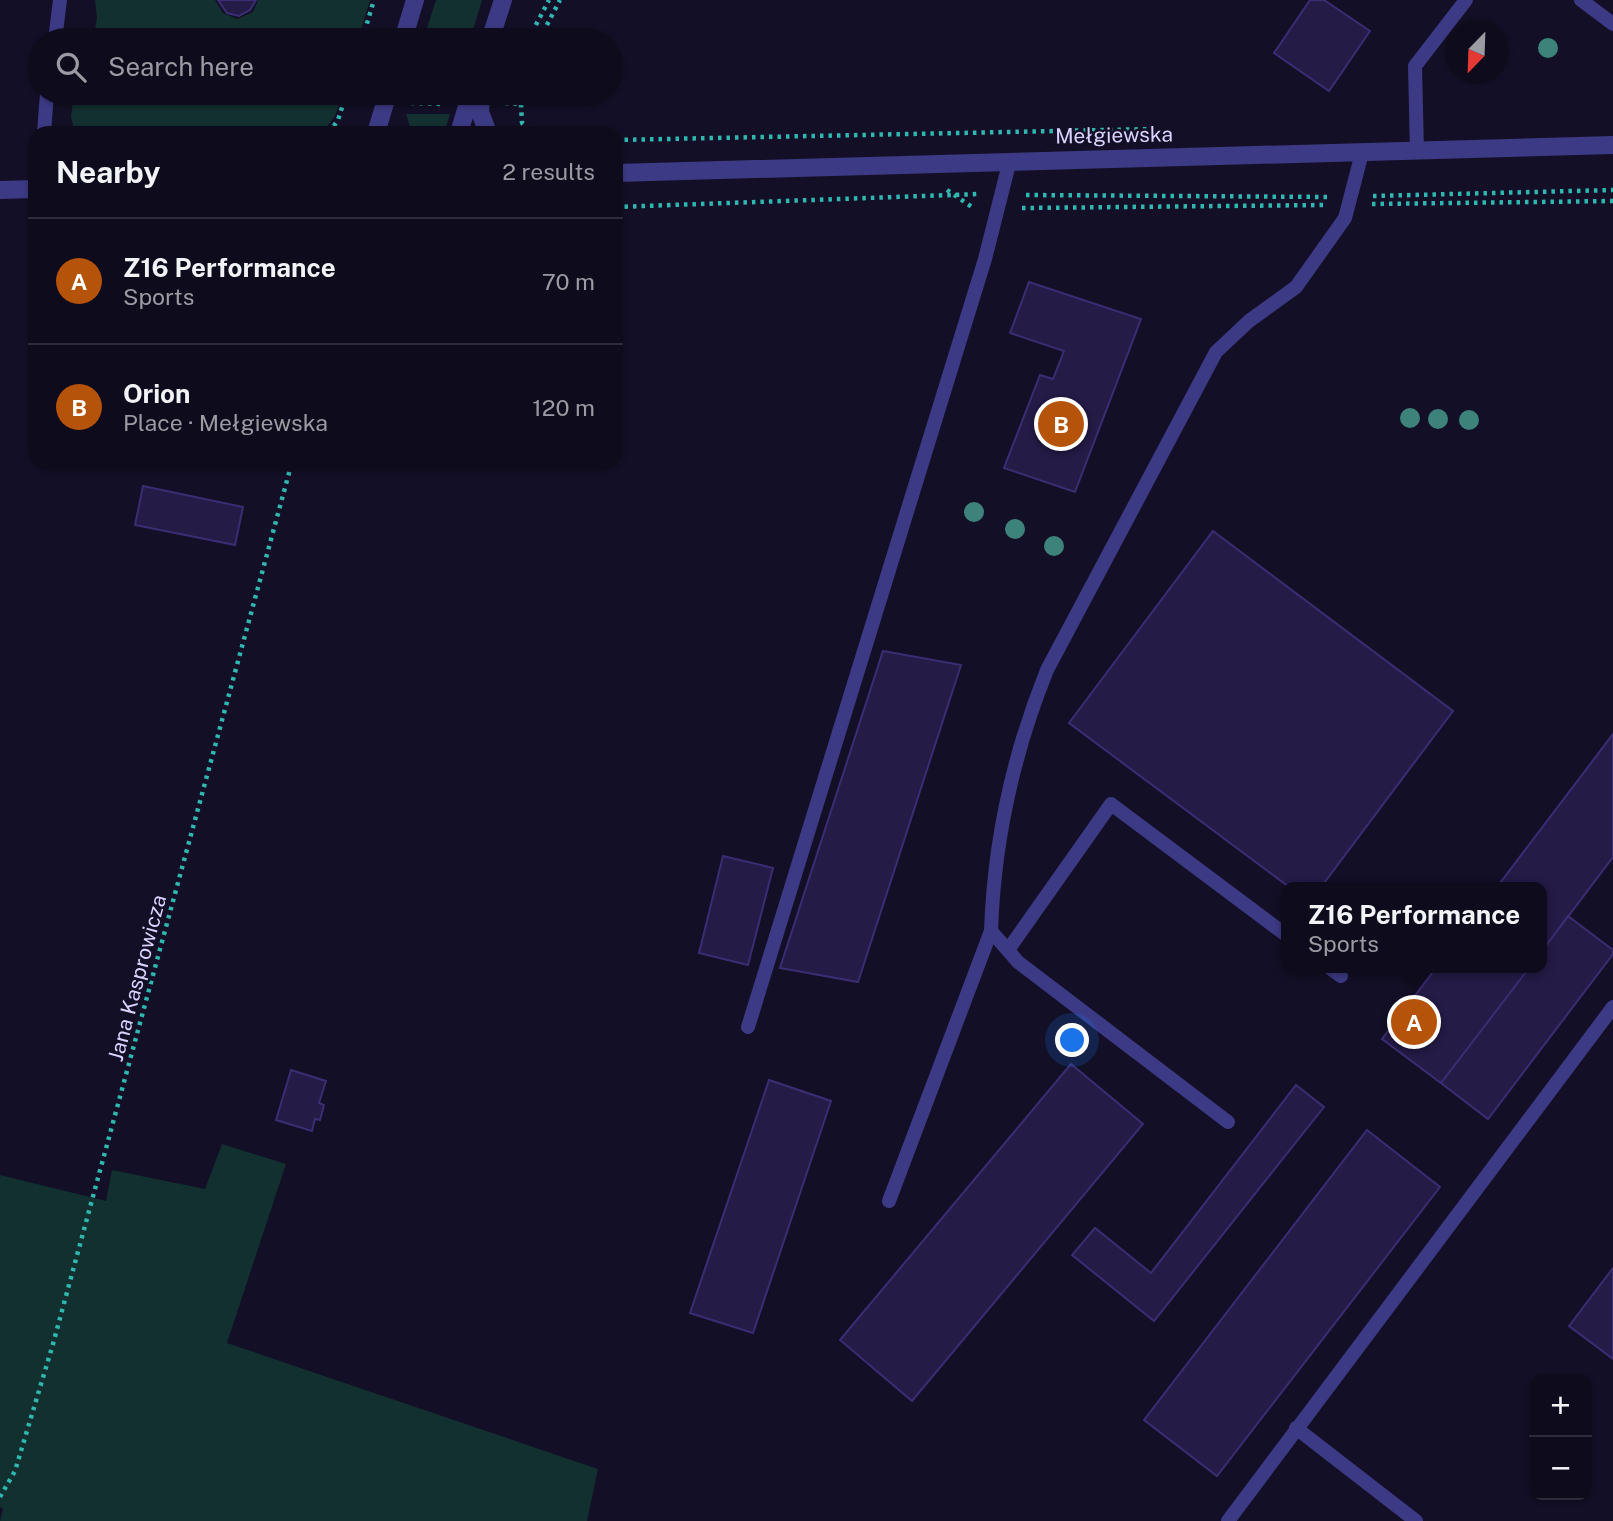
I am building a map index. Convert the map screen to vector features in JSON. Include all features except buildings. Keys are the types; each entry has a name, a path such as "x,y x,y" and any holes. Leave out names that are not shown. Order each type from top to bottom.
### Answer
{"street":[{"path":"407,28 415,0"},
{"path":"494,28 503,0"},
{"path":"378,126 384,105"},
{"path":"462,126 472,105"},
{"path":"478,105 485,126"},
{"name":"Mełgiewska","path":"623,173 1613,145"},
{"path":"0,190 28,189"}],"lane":[{"path":"56,28 60,0"},
{"path":"1417,152 1415,66 1466,0"},
{"path":"1580,0 1613,24"},
{"path":"45,126 46,105"},
{"path":"889,1202 991,931 992,889 1006,809 1025,724 1047,670 1216,352 1248,321 1296,287 1345,218 1362,153"},
{"path":"748,1027 981,272 1010,160"},
{"path":"1007,950 1111,804 1281,931"},
{"path":"991,931 1018,962 1228,1122"},
{"path":"1228,1521 1613,1007"},
{"path":"1296,1427 1416,1521"}],"path":[{"path":"366,28 374,0"},
{"path":"534,28 549,0"},
{"path":"545,28 560,0"},
{"path":"334,126 343,105"},
{"path":"508,105 509,113"},
{"path":"521,105 522,122 526,126"},
{"path":"623,140 1168,129"},
{"path":"623,207 1115,198 1349,201 1613,190"},
{"path":"975,209 999,201 1613,201"},
{"name":"Jana Kasprowicza","path":"0,1497 15,1471 53,1344 290,469"}],"green space":[{"path":"95,0 215,0 223,13 237,19 253,12 258,0 370,0 362,28 95,28"},
{"path":"436,0 482,0 474,28 427,28"},
{"path":"72,105 339,105 327,126 73,126"},
{"path":"406,114 450,114 446,126 410,126"},
{"path":"222,1144 286,1164 227,1343 598,1469 587,1521 0,1521 3,1509 0,1507 0,1175 106,1201 112,1170 205,1189"}],"place":[{"name":"Orion","path":"1061,424"},
{"name":"Z16 Performance","path":"1414,1022"}]}
